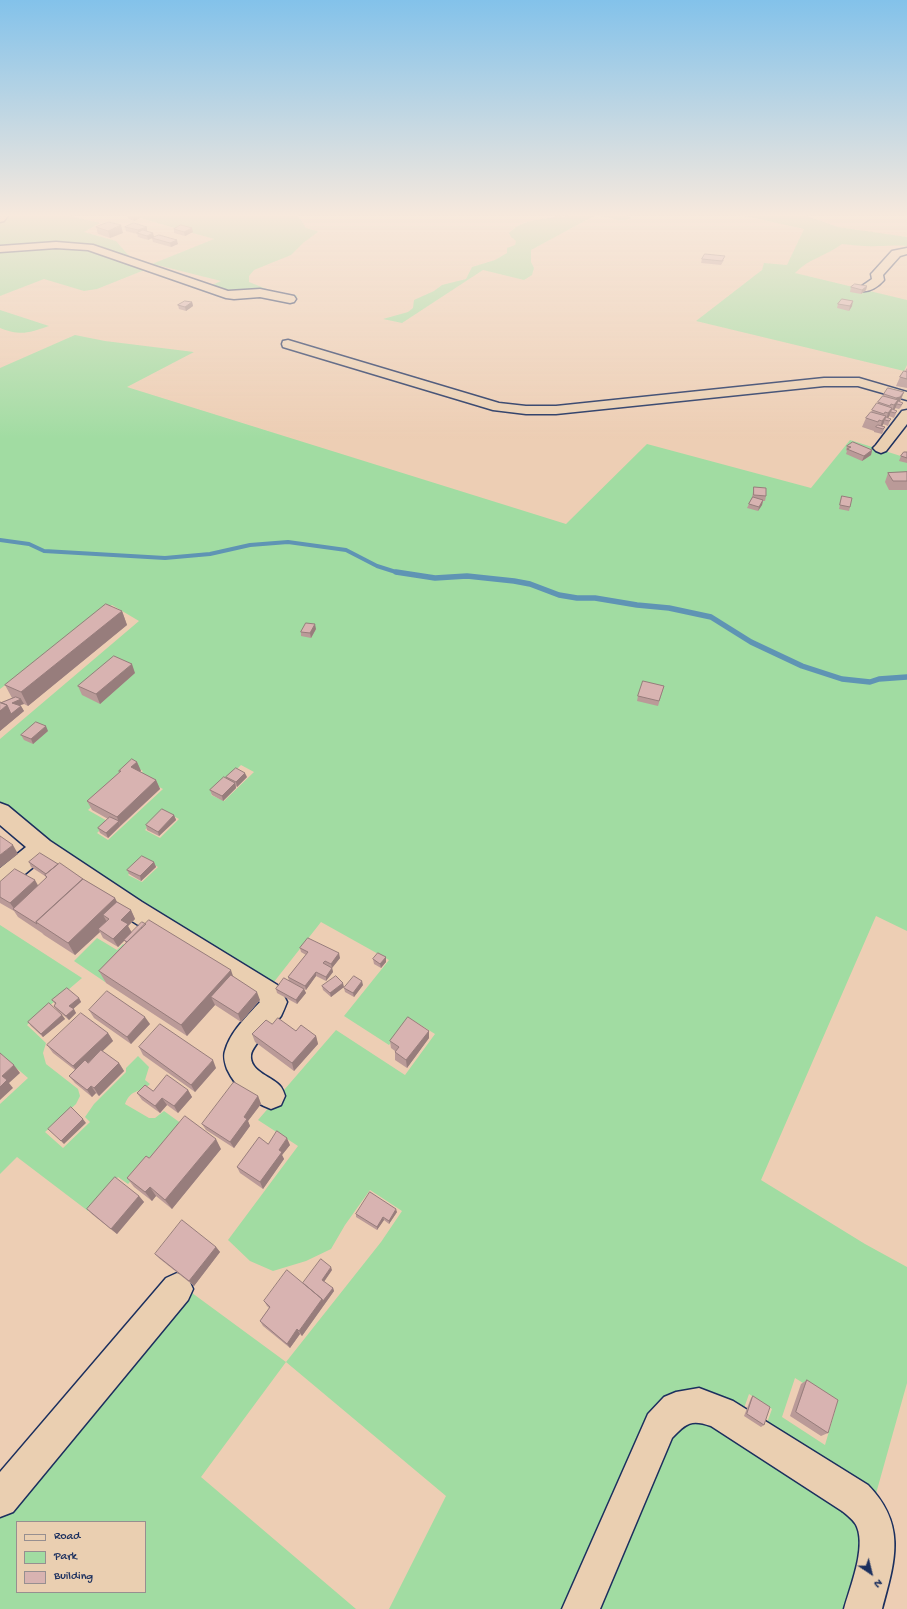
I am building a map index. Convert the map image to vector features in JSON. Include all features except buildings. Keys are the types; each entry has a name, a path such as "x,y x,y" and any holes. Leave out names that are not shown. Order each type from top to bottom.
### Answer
{"street":[{"path":"212,289 226,294 234,295 260,293 290,299"},
{"path":"288,344 498,407 526,410 556,410 824,382 858,382 907,396"},
{"path":"882,448 907,414"},
{"path":"891,436 907,441"},
{"path":"0,812 42,847 133,910 270,994 274,1002 242,1044 238,1052 238,1058 241,1070 245,1075 271,1096"},
{"path":"0,881 42,847"},
{"path":"0,1499 177,1289"},
{"path":"581,1609 660,1426 676,1409 699,1405 721,1413 855,1498 870,1514 876,1534 876,1555 863,1609"}],"green space":[{"path":"0,289 18,289 0,296"},
{"path":"78,289 96,289 84,291"},
{"path":"219,289 267,289 298,296 294,298 237,294"},
{"path":"437,289 454,289 402,323 383,319 408,312 413,308 414,300"},
{"path":"737,289 862,289 907,300 907,365 904,371 696,321"},
{"path":"0,310 49,326 24,333 0,328"},
{"path":"75,335 105,341 194,352 127,387 566,524 647,444 811,488 850,440 907,458 907,931 876,916 761,1180 865,1244 907,1267 907,1383 870,1515 846,1609 389,1609 446,1496 286,1362 381,1242 402,1211 370,1190 345,1225 331,1249 306,1261 273,1271 250,1261 228,1240 298,1146 258,1120 336,1030 405,1075 435,1034 411,1019 389,1045 344,1016 389,960 321,922 270,987 45,839 0,802 0,739 139,621 112,605 0,689 0,368","holes":["241,765 254,772 224,801 211,795","136,767 143,771 138,776 163,789 108,840 97,833 109,822 88,810","164,811 179,819 160,838 145,830","144,859 158,867 142,882 128,875","795,1378 837,1404 825,1445 782,1417","749,1394 772,1409 764,1431 741,1417"]},
{"path":"0,925 82,978 27,1025 46,1043 43,1053 46,1064 78,1089 80,1096 76,1104 45,1132 63,1148 90,1122 85,1117 94,1104 126,1072 126,1068 138,1056 149,1067 145,1080 150,1084 130,1095 125,1104 149,1118 155,1118 164,1111 182,1124 128,1184 118,1177 88,1211 17,1157 0,1174 0,1104 28,1078 0,1054"},
{"path":"97,938 117,950 123,944 135,951 105,982 74,961"},
{"path":"188,1290 286,1362 201,1477 356,1609 0,1609 0,1516"}],"waterway":[{"path":"0,540 29,544 44,551 165,558 210,554 250,545 288,542 346,550 377,566 399,573"},
{"path":"396,572 435,578 467,576 514,581 530,584 559,595 577,598 595,598 637,605 669,608 711,617 751,642 802,666 842,679 870,682 879,679 907,677"}]}
